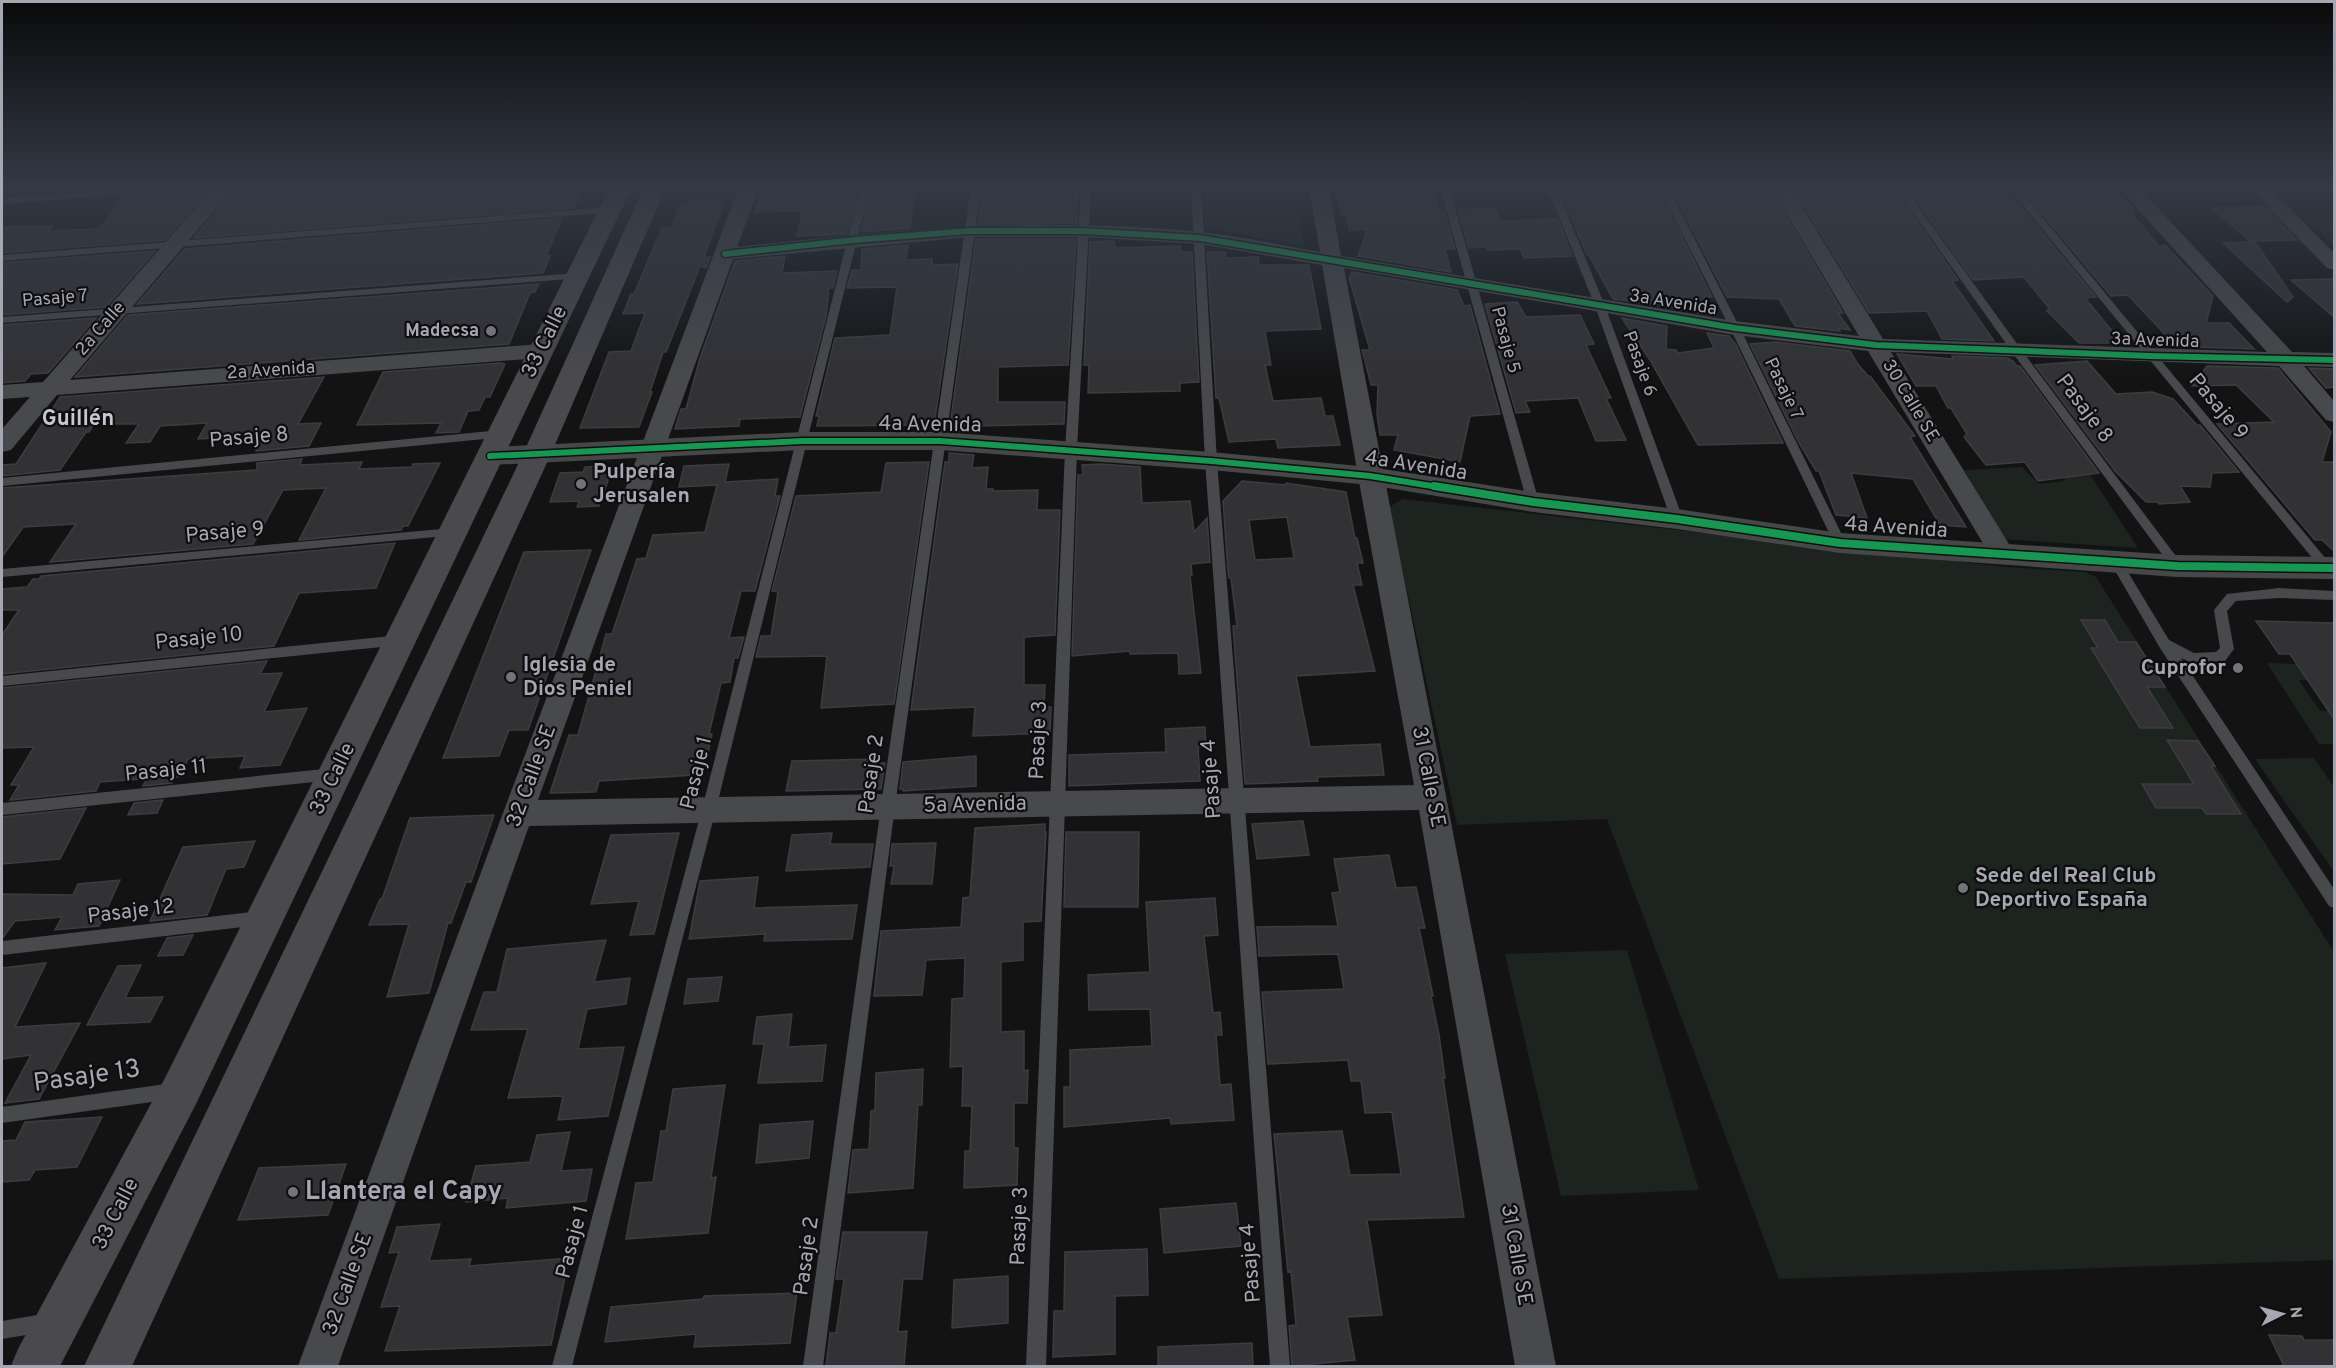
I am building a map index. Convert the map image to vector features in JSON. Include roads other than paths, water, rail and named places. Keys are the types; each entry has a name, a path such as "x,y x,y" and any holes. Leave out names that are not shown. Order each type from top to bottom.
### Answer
{"main road":[{"name":"33 Calle","path":"35,1366 181,1090 590,251"},
{"name":"33 Calle","path":"108,1366 142,1299 537,454 628,251"}],"street":[{"name":"2a Calle","path":"2,444 170,251"},
{"name":"32 Calle SE","path":"318,1366 518,813 726,251"},
{"name":"3a Avenida","path":"725,254 754,251"},
{"name":"3a Avenida","path":"1278,251 1735,328 1876,345 2150,356 2334,360"},
{"name":"31 Calle SE","path":"1331,251 1370,476 1432,797 1536,1366"},
{"name":"30 Calle SE","path":"1819,251 2002,554"},
{"path":"2186,251 2286,358 2334,415"},
{"path":"2321,251 2334,264"},
{"name":"2a Avenida","path":"2,392 541,351"},
{"name":"4a Avenida","path":"495,445 537,454 803,441 940,441 1071,450 1370,476 1533,502 1677,519 1840,543 2332,577"},
{"name":"5a Avenida","path":"518,813 1432,797"}],"lane":[{"path":"2,258 91,251"},
{"name":"Pasaje 1","path":"562,1366 709,809 851,251"},
{"name":"Pasaje 2","path":"813,1366 888,806 966,251"},
{"name":"Pasaje 3","path":"1036,1366 1071,450 1083,251"},
{"name":"Pasaje 4","path":"1201,251 1211,461 1235,800 1280,1366"},
{"name":"Pasaje 5","path":"1463,251 1533,502"},
{"name":"Pasaje 6","path":"1577,251 1600,306 1677,519"},
{"name":"Pasaje 7","path":"1696,251 1840,543"},
{"name":"Pasaje 8","path":"1945,251 2177,566"},
{"name":"Pasaje 9","path":"2064,251 2332,577"},
{"name":"Pasaje 7","path":"2,320 578,276"},
{"name":"Pasaje 8","path":"2,482 495,445"},
{"name":"Pasaje 9","path":"2,573 453,532"},
{"path":"2116,562 2164,643 2334,901"},
{"path":"2164,643 2192,658 2220,657 2227,649 2220,610 2232,597 2279,592 2332,577"},
{"name":"Pasaje 10","path":"2,681 400,640"},
{"name":"Pasaje 11","path":"2,809 335,774"},
{"name":"Pasaje 12","path":"2,948 265,918"},
{"name":"Pasaje 13","path":"2,1115 181,1090"},
{"path":"2,1330 60,1322"}],"place":[{"name":"Madecsa","path":"491,331"},
{"name":"Pulpería Jerusalen","path":"581,484"},
{"name":"Cuprofor","path":"2238,668"},
{"name":"Iglesia de Dios Peniel","path":"511,677"},
{"name":"Sede del Real Club Deportivo España","path":"1963,888"},
{"name":"Llantera el Capy","path":"293,1192"}],"district":[{"name":"Guillén","path":"78,419"}]}
